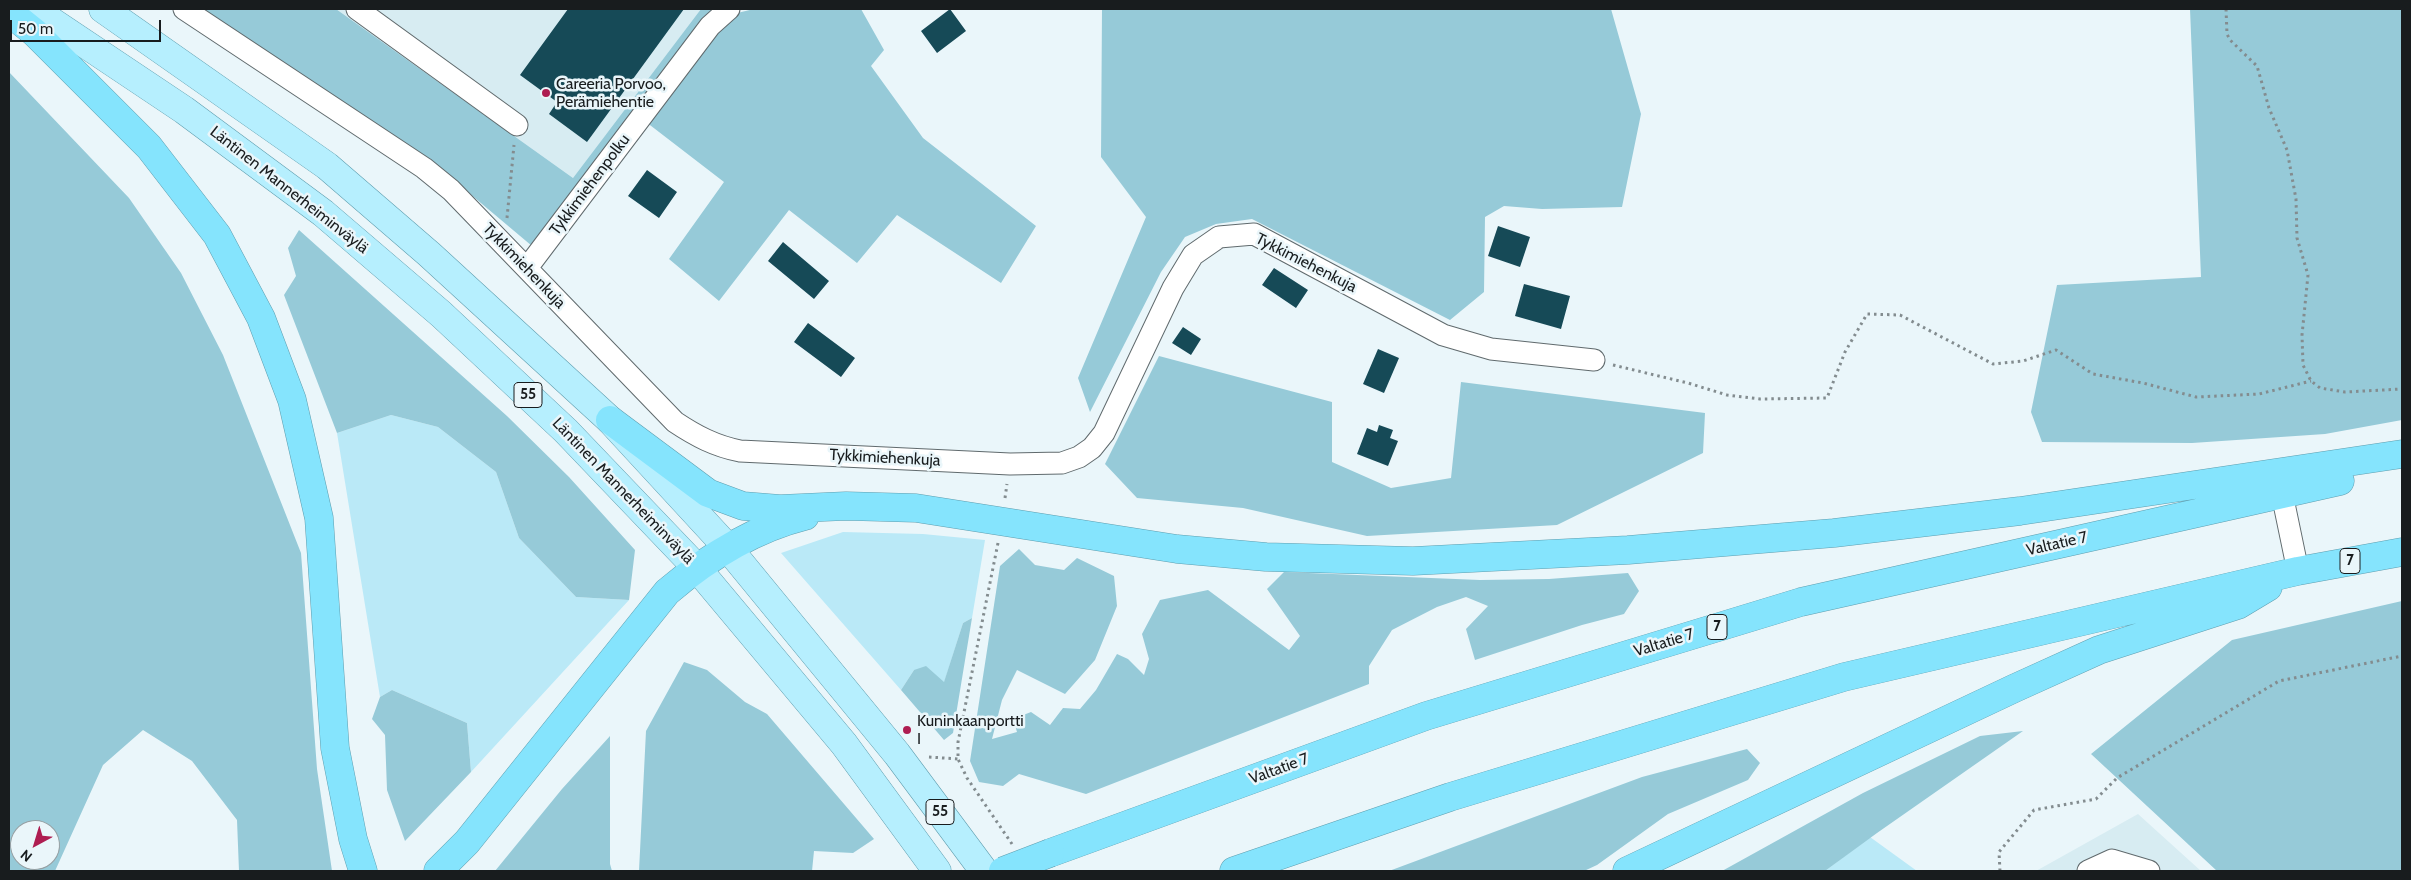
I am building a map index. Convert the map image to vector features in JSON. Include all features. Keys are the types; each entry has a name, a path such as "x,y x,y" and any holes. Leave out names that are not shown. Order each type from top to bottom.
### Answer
{"highway":[{"path":"9,12 34,33 149,147 217,235 261,318 292,400 319,518 335,748 353,839 362,871"},
{"path":"610,420 708,493 743,506 780,509 846,506 916,508 1177,549 1266,557 1413,561 1628,550 1834,533 2020,511 2402,454"},
{"name":"Valtatie 7","path":"1009,860 1050,853 1426,716 1801,602 2402,467"},
{"path":"438,871 479,828 667,592 696,567 767,528 846,506"},
{"name":"7","path":"1234,871 1450,798 1844,677 2298,571 2402,552"},
{"path":"1627,871 2082,658 2238,604 2298,571"},
{"path":"1644,871 1724,825"}],"main road":[{"name":"Läntinen Mannerheiminväylä","path":"33,9 184,110 323,212 441,314 566,431 696,567 844,744 938,871"},
{"name":"55","path":"103,9 327,166 429,254 610,420 728,548 897,754 984,871"}],"street":[{"name":"Tykkimiehenkuja","path":"184,9 424,168 451,190 675,422 720,447 740,451 1010,464 1062,463 1079,457 1092,448 1104,433 1173,288 1193,256 1219,237 1254,234 1444,335 1491,349 1594,360"},
{"path":"357,9 517,125"},
{"name":"Tykkimiehenpolku","path":"527,268 710,26 729,9"},
{"path":"2282,494 2298,571"},
{"path":"2088,871 2112,860 2149,871"}],"path":[{"path":"2226,9 2227,34 2230,40 2257,66 2269,108 2287,150 2296,199 2297,238 2308,275 2301,355 2303,365 2311,381 2320,388 2345,392 2402,389"},
{"path":"502,244 509,209 512,158 517,125"},
{"path":"1594,360 1688,382 1727,395 1760,399 1827,398 1845,352 1867,314 1900,314 1993,364 2023,361 2056,350 2093,374 2143,383 2196,397 2260,394 2311,381"},
{"path":"998,542 958,742 958,759 1009,860"},
{"path":"2000,871 1999,852 2034,810 2096,800 2117,778 2279,681 2402,656"},
{"path":"924,751 929,758 958,759"}],"shaded area":[{"path":"198,9 336,9 573,178 701,9 717,9 532,246 444,172"},
{"name":"Careeria Porvoo, Perämiehentie","path":"336,9 701,9 573,178"},
{"path":"754,9 861,9 884,50 871,66 923,138 1036,226 1001,283 897,215 857,263 789,210 719,301 669,259 724,182 646,122 733,14"},
{"path":"1102,9 1611,9 1641,114 1622,207 1542,209 1504,206 1485,217 1484,292 1450,320 1252,219 1216,224 1185,237 1161,272 1090,412 1078,378 1146,217 1101,157"},
{"path":"2190,9 2402,9 2402,420 2325,434 2192,443 2042,442 2031,412 2057,285 2201,277"},
{"path":"9,72 129,198 181,273 223,355 301,553 317,769 332,871 239,871 237,820 192,761 143,730 103,765 60,860 60,820 10,820 10,870 55,871 9,871"},
{"path":"299,230 507,416 569,477 635,550 629,600 576,597 519,538 496,472 438,427 391,415 337,433 284,295 296,276 288,248"},
{"path":"1159,356 1332,402 1332,462 1391,488 1451,478 1461,382 1705,413 1703,453 1557,525 1367,536 1243,508 1137,498 1105,464"},
{"path":"391,415 438,427 496,472 519,538 576,597 629,600 471,772 467,723 392,690 380,697 337,433"},
{"path":"843,532 923,534 985,540 972,618 963,623 944,683 914,670 901,690 781,553"},
{"path":"1019,549 1035,565 1064,570 1077,558 1114,576 1117,606 1095,660 1065,694 1017,670 1002,700 992,739 1017,732 1013,719 1031,712 1050,725 1063,708 1080,709 1096,690 1117,654 1128,659 1144,675 1149,659 1142,634 1160,600 1208,590 1289,650 1300,636 1267,589 1284,572 1480,580 1549,579 1628,573 1639,591 1624,614 1582,625 1475,660 1466,629 1488,606 1466,597 1437,607 1392,630 1369,666 1369,684 1086,794 1019,774 1003,786 979,782 970,761 1000,566"},
{"path":"2402,601 2402,871 2217,871 2091,754 2232,640"},
{"path":"972,618 953,733 944,740 901,690 914,670 926,666 944,682 963,623"},
{"path":"684,662 707,670 745,702 767,714 874,839 853,853 814,851 812,871 639,871 646,731"},
{"path":"392,690 467,723 471,772 405,841 387,790 385,735 372,719 380,697"},
{"path":"2023,731 1825,871 1722,871 1863,793 1980,736"},
{"path":"610,736 610,864 612,871 495,871 562,789"},
{"path":"1747,749 1760,763 1748,780 1668,814 1597,865 1584,871 1389,871 1642,777"},
{"path":"2138,814 2201,871 2036,871"},
{"path":"1870,837 1917,871 1825,871"}],"building":[{"path":"568,9 684,9 587,142 549,114 557,102 520,75"},
{"path":"950,9 966,31 937,53 921,31"},
{"path":"647,170 677,192 659,218 628,196"},
{"path":"1498,226 1530,237 1520,267 1488,256"},
{"path":"783,242 829,281 814,299 768,261"},
{"path":"1274,268 1308,290 1296,308 1262,285"},
{"path":"1524,284 1570,296 1561,329 1515,316"},
{"path":"808,323 855,358 841,377 794,342"},
{"path":"1183,327 1201,339 1191,355 1172,343"},
{"path":"1378,349 1399,358 1384,393 1363,384"},
{"path":"1379,425 1393,430 1390,438 1398,441 1388,466 1357,454 1367,428 1377,432"}],"place":[{"name":"Careeria Porvoo, Perämiehentie","path":"546,93"},
{"name":"Kuninkaanportti I","path":"907,730"}]}
